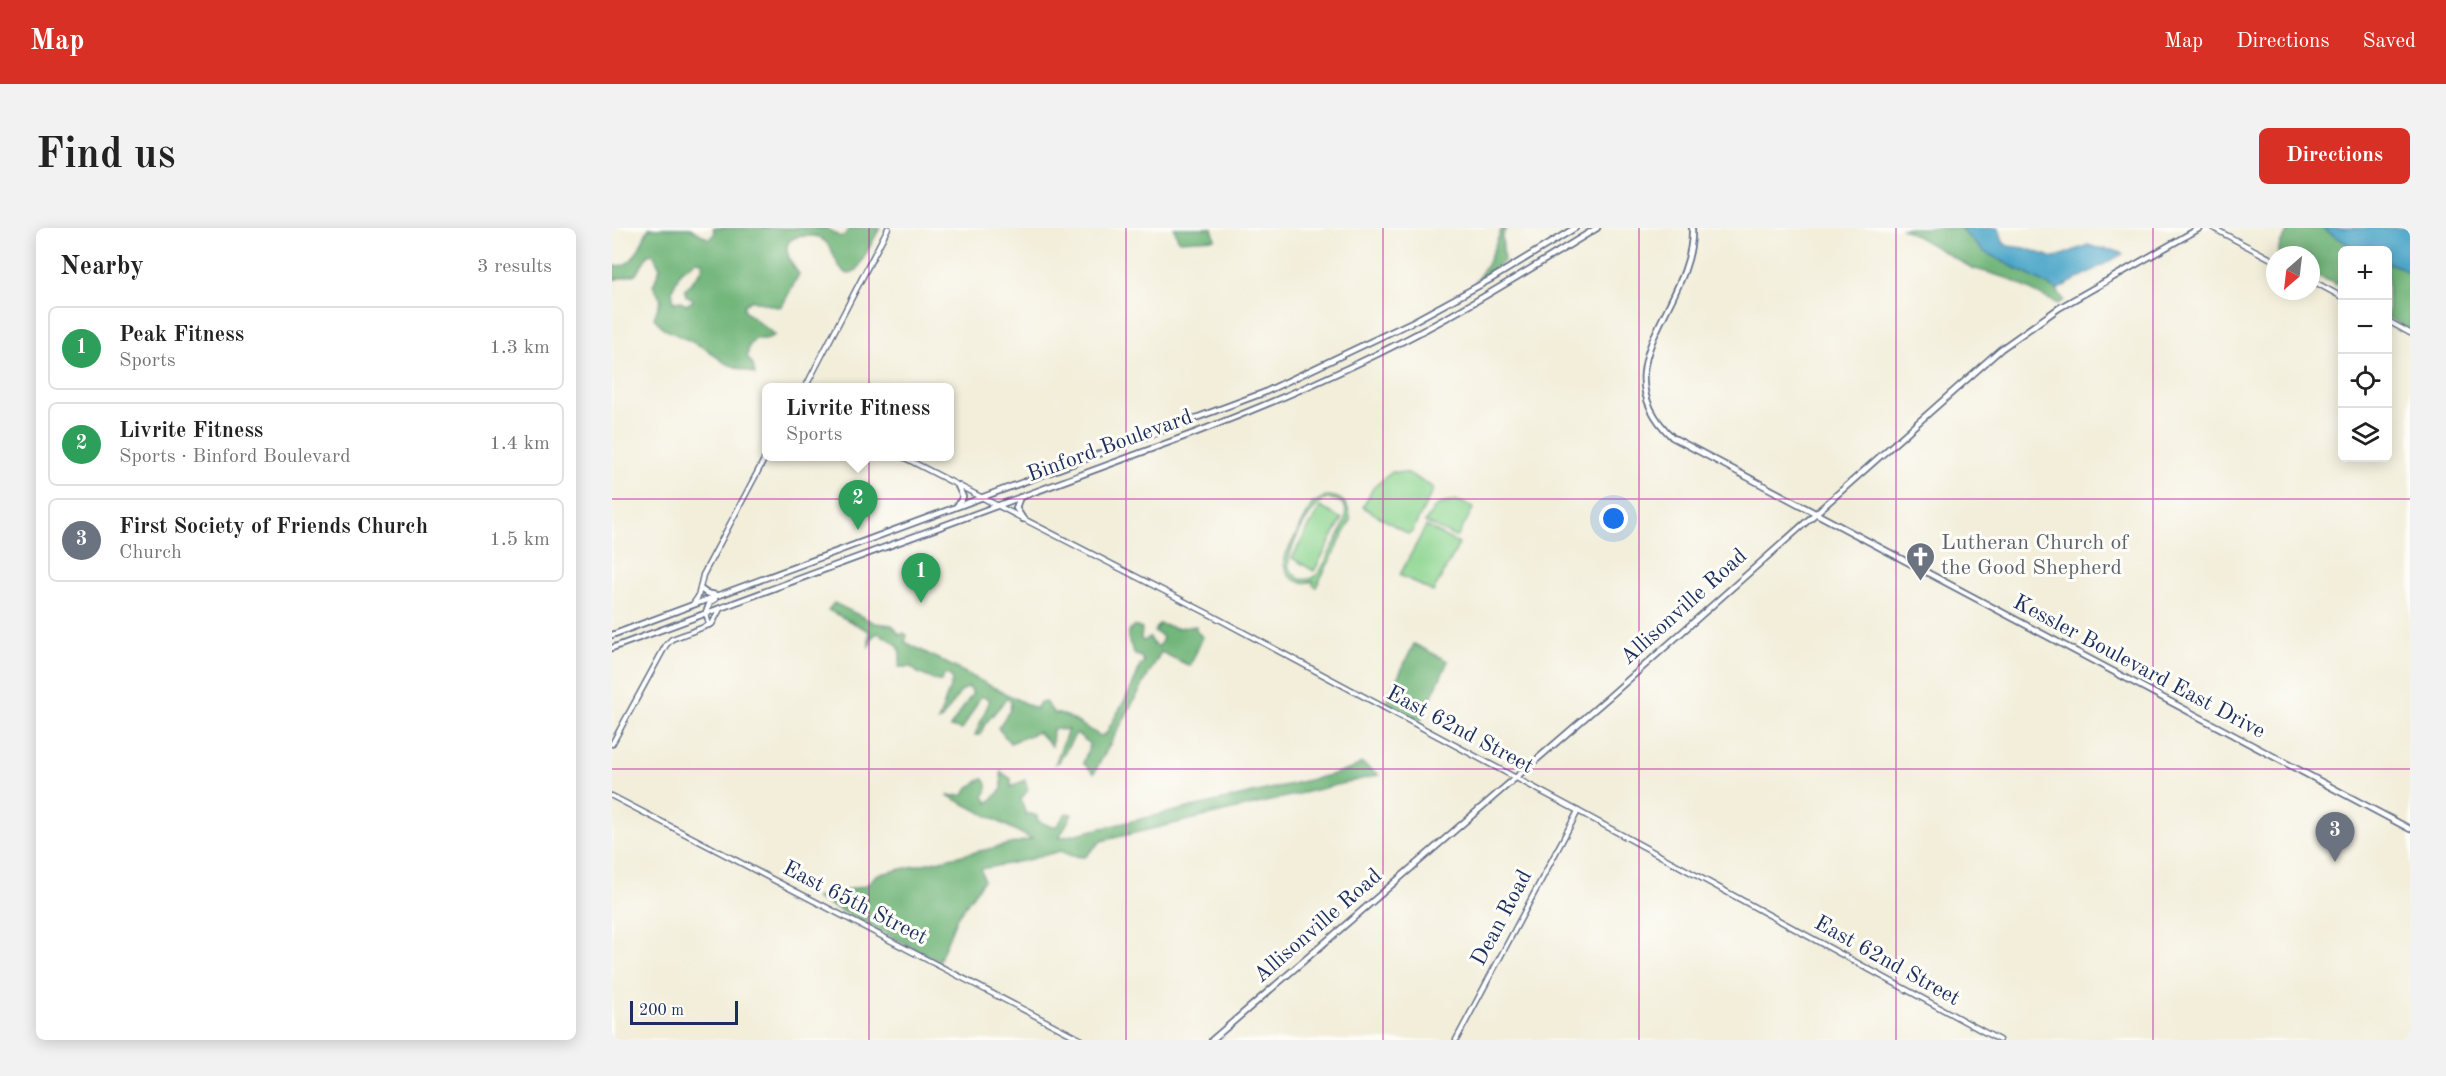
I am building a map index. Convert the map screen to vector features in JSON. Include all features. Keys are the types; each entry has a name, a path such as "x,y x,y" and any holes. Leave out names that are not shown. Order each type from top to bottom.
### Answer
{"main road":[{"name":"Binford Boulevard","path":"612,635 1211,414 1320,368 1458,298 1575,228"},
{"name":"Binford Boulevard","path":"612,648 1242,414 1355,365 1472,304 1597,228"},
{"name":"Kessler Boulevard East Drive","path":"1692,228 1691,247 1685,271 1646,354 1644,386 1652,411 1664,430 1672,437 2410,829"},
{"name":"Allisonville Road","path":"1212,1040 1516,778 1989,359 2068,303 2200,228"},
{"path":"952,510 963,499 958,486"},
{"path":"1020,497 1016,508 1023,519"},
{"path":"701,589 708,594 719,596"},
{"path":"706,613 710,602 719,596"},
{"path":"691,618 699,612 703,601"}],"street":[{"path":"807,383 888,228"},
{"path":"2213,228 2266,256"},
{"path":"2320,285 2338,294"},
{"path":"2392,323 2410,333"},
{"path":"703,601 701,580 706,567 763,461"},
{"name":"East 62nd Street","path":"910,461 1211,615 1999,1040"},
{"path":"693,605 701,589"},
{"path":"612,744 666,645 672,639 711,625 721,608"},
{"path":"706,613 711,625"},
{"name":"East 65th Street","path":"612,796 1082,1040"},
{"name":"Dean Road","path":"1456,1040 1578,811"}],"green space":[{"path":"649,228 690,228 709,239 715,233 713,228 826,228 840,237 845,235 849,228 880,228 857,270 848,274 840,267 827,243 821,238 805,236 790,240 787,245 788,256 799,274 782,306 777,307 752,300 744,305 744,310 748,314 775,335 766,339 755,339 749,346 747,357 753,365 755,374 725,363 705,348 664,329 654,318 661,299 653,286 660,268 653,254 648,255 636,274 612,280 612,266 620,266 632,259","holes":["696,261 703,262 702,270 685,290 686,296 693,301 686,305 679,301 674,303 672,290 681,271"]},
{"path":"1174,228 1212,228 1215,239 1179,241"},
{"path":"1502,228 1506,228 1502,237 1504,261 1475,282 1487,265"},
{"path":"1902,228 1960,228 1983,251 2057,290 2064,300 2058,304 2007,278 1972,268"},
{"path":"2290,228 2322,228 2352,246 2338,246 2338,285 2320,277 2320,246 2280,246"},
{"path":"2392,264 2410,274 2410,330 2392,320"},
{"path":"1392,472 1408,473 1434,488 1412,532 1408,534 1363,507 1373,488"},
{"path":"1326,496 1341,500 1347,506 1350,521 1316,587 1313,585 1314,581 1302,582 1292,578 1284,565 1284,558 1312,504","holes":["1327,499 1344,505 1346,511 1343,527 1317,575 1309,579 1299,579 1289,569 1289,562 1300,530 1321,503"]},
{"path":"1455,500 1474,507 1458,536 1455,537 1425,522 1436,506"},
{"path":"1320,507 1342,519 1314,571 1292,558"},
{"path":"1426,526 1459,544 1433,592 1400,575"},
{"path":"834,603 875,623 892,625 900,635 904,633 907,635 905,642 1036,709 1040,702 1045,702 1054,713 1067,716 1100,736 1106,734 1129,692 1140,665 1144,663 1142,657 1135,655 1130,643 1128,636 1131,629 1135,626 1142,629 1141,639 1144,641 1150,637 1152,643 1159,647 1163,638 1154,632 1159,624 1177,628 1196,626 1196,631 1203,637 1190,666 1161,652 1094,773 1083,763 1090,744 1076,733 1059,762 1055,764 1068,730 1053,729 1052,746 1038,732 1010,743 998,728 1010,710 1011,702 1007,698 985,724 980,735 975,735 990,700 981,696 962,730 950,727 973,693 969,687 961,691 942,719 938,721 952,681 951,676 945,674 941,681 937,681 918,673 911,667 899,667 899,649 894,642 878,633 873,636 869,648 869,631 828,610"},
{"path":"1414,644 1448,661 1420,722 1386,701"},
{"path":"1362,763 1379,775 1101,841 1085,857 1072,856 1060,851 981,869 984,880 957,917 939,961 816,898 867,885 876,875 1032,839 949,796 964,795 968,788 983,778 987,785 984,796 988,803 1002,789 1001,772 1011,779 1011,787 1025,780 1028,790 1021,799 1026,815 1029,813 1037,816 1038,821 1052,827 1058,825 1066,813 1072,814 1059,838 1330,775"}],"water":[{"path":"1960,228 1999,228 2003,242 2008,246 2025,248 2054,258 2088,245 2123,254 2057,290 1983,251"},
{"path":"2322,228 2410,228 2410,274 2392,264 2392,246 2351,246"}],"place":[{"name":"Livrite Fitness","path":"858,530"},
{"name":"Lutheran Church of the Good Shepherd","path":"1920,582"},
{"name":"Peak Fitness","path":"921,603"},
{"name":"First Society of Friends Church","path":"2335,862"}]}
